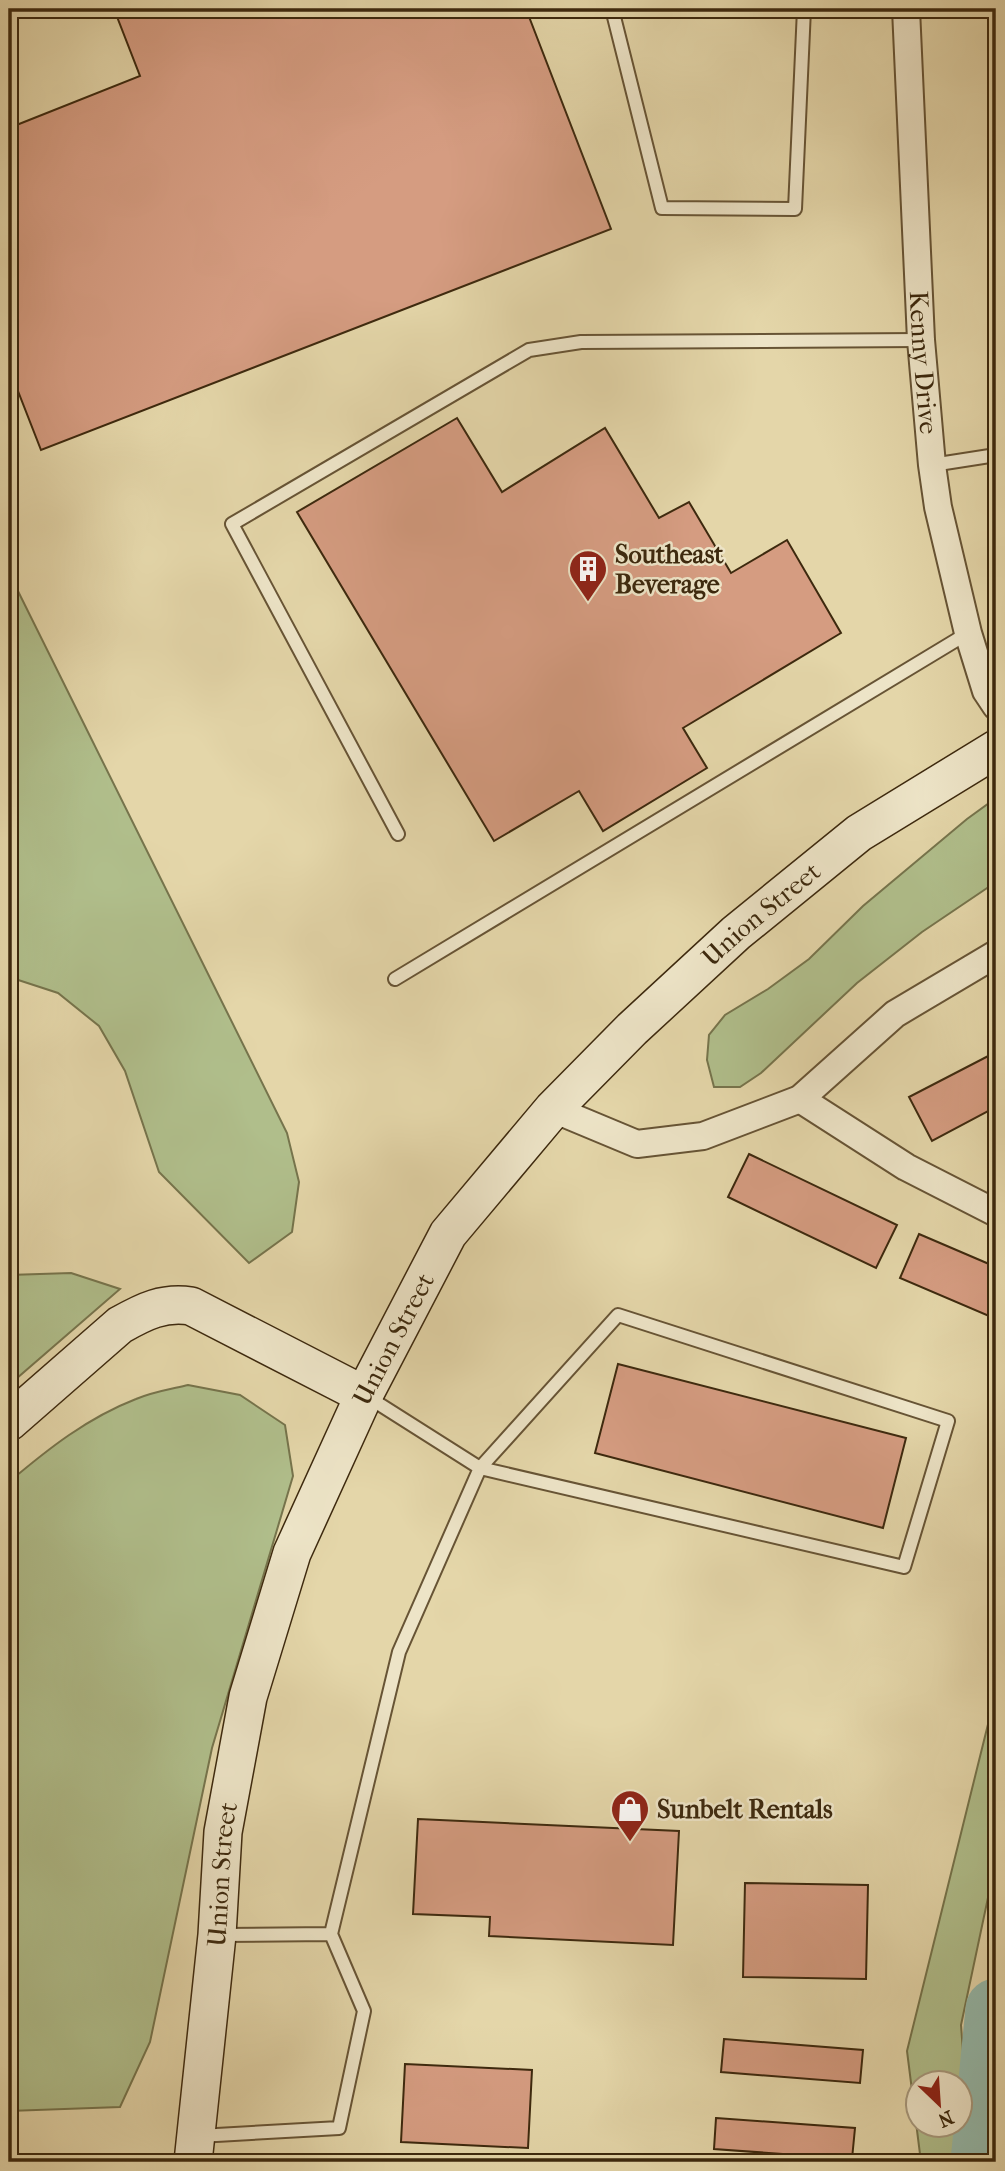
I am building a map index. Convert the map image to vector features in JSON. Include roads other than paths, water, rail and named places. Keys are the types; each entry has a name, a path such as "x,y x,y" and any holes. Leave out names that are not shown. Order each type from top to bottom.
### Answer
{"main road":[{"name":"Union Street","path":"194,2149 217,1935 223,1832 248,1697 292,1553 364,1395 449,1234 553,1109 632,1029 736,933 859,833 996,749"},
{"path":"9,1422 120,1325 139,1314 174,1303 191,1306 364,1395"}],"street":[{"name":"Kenny Drive","path":"906,9 921,340 932,465 938,507 968,633 986,691 996,706"},
{"path":"553,1109 638,1144 704,1136 800,1099 895,1014 996,954"},
{"path":"800,1099 906,1167 996,1213"}],"lane":[{"path":"612,9 662,208 795,209 804,9"},
{"path":"398,834 232,524 529,350 581,342 921,340"},
{"path":"932,465 996,454"},
{"path":"395,979 968,633"},
{"path":"194,2149 339,2128 363,2011 331,1934 399,1652 480,1468 618,1315 948,1421 904,1567 480,1468 364,1395"},
{"path":"217,1935 331,1934"}],"waterway":[{"path":"981,2162 996,2009"}],"place":[{"name":"Southeast Beverage","path":"588,603"},
{"name":"Sunbelt Rentals","path":"630,1843"}]}
